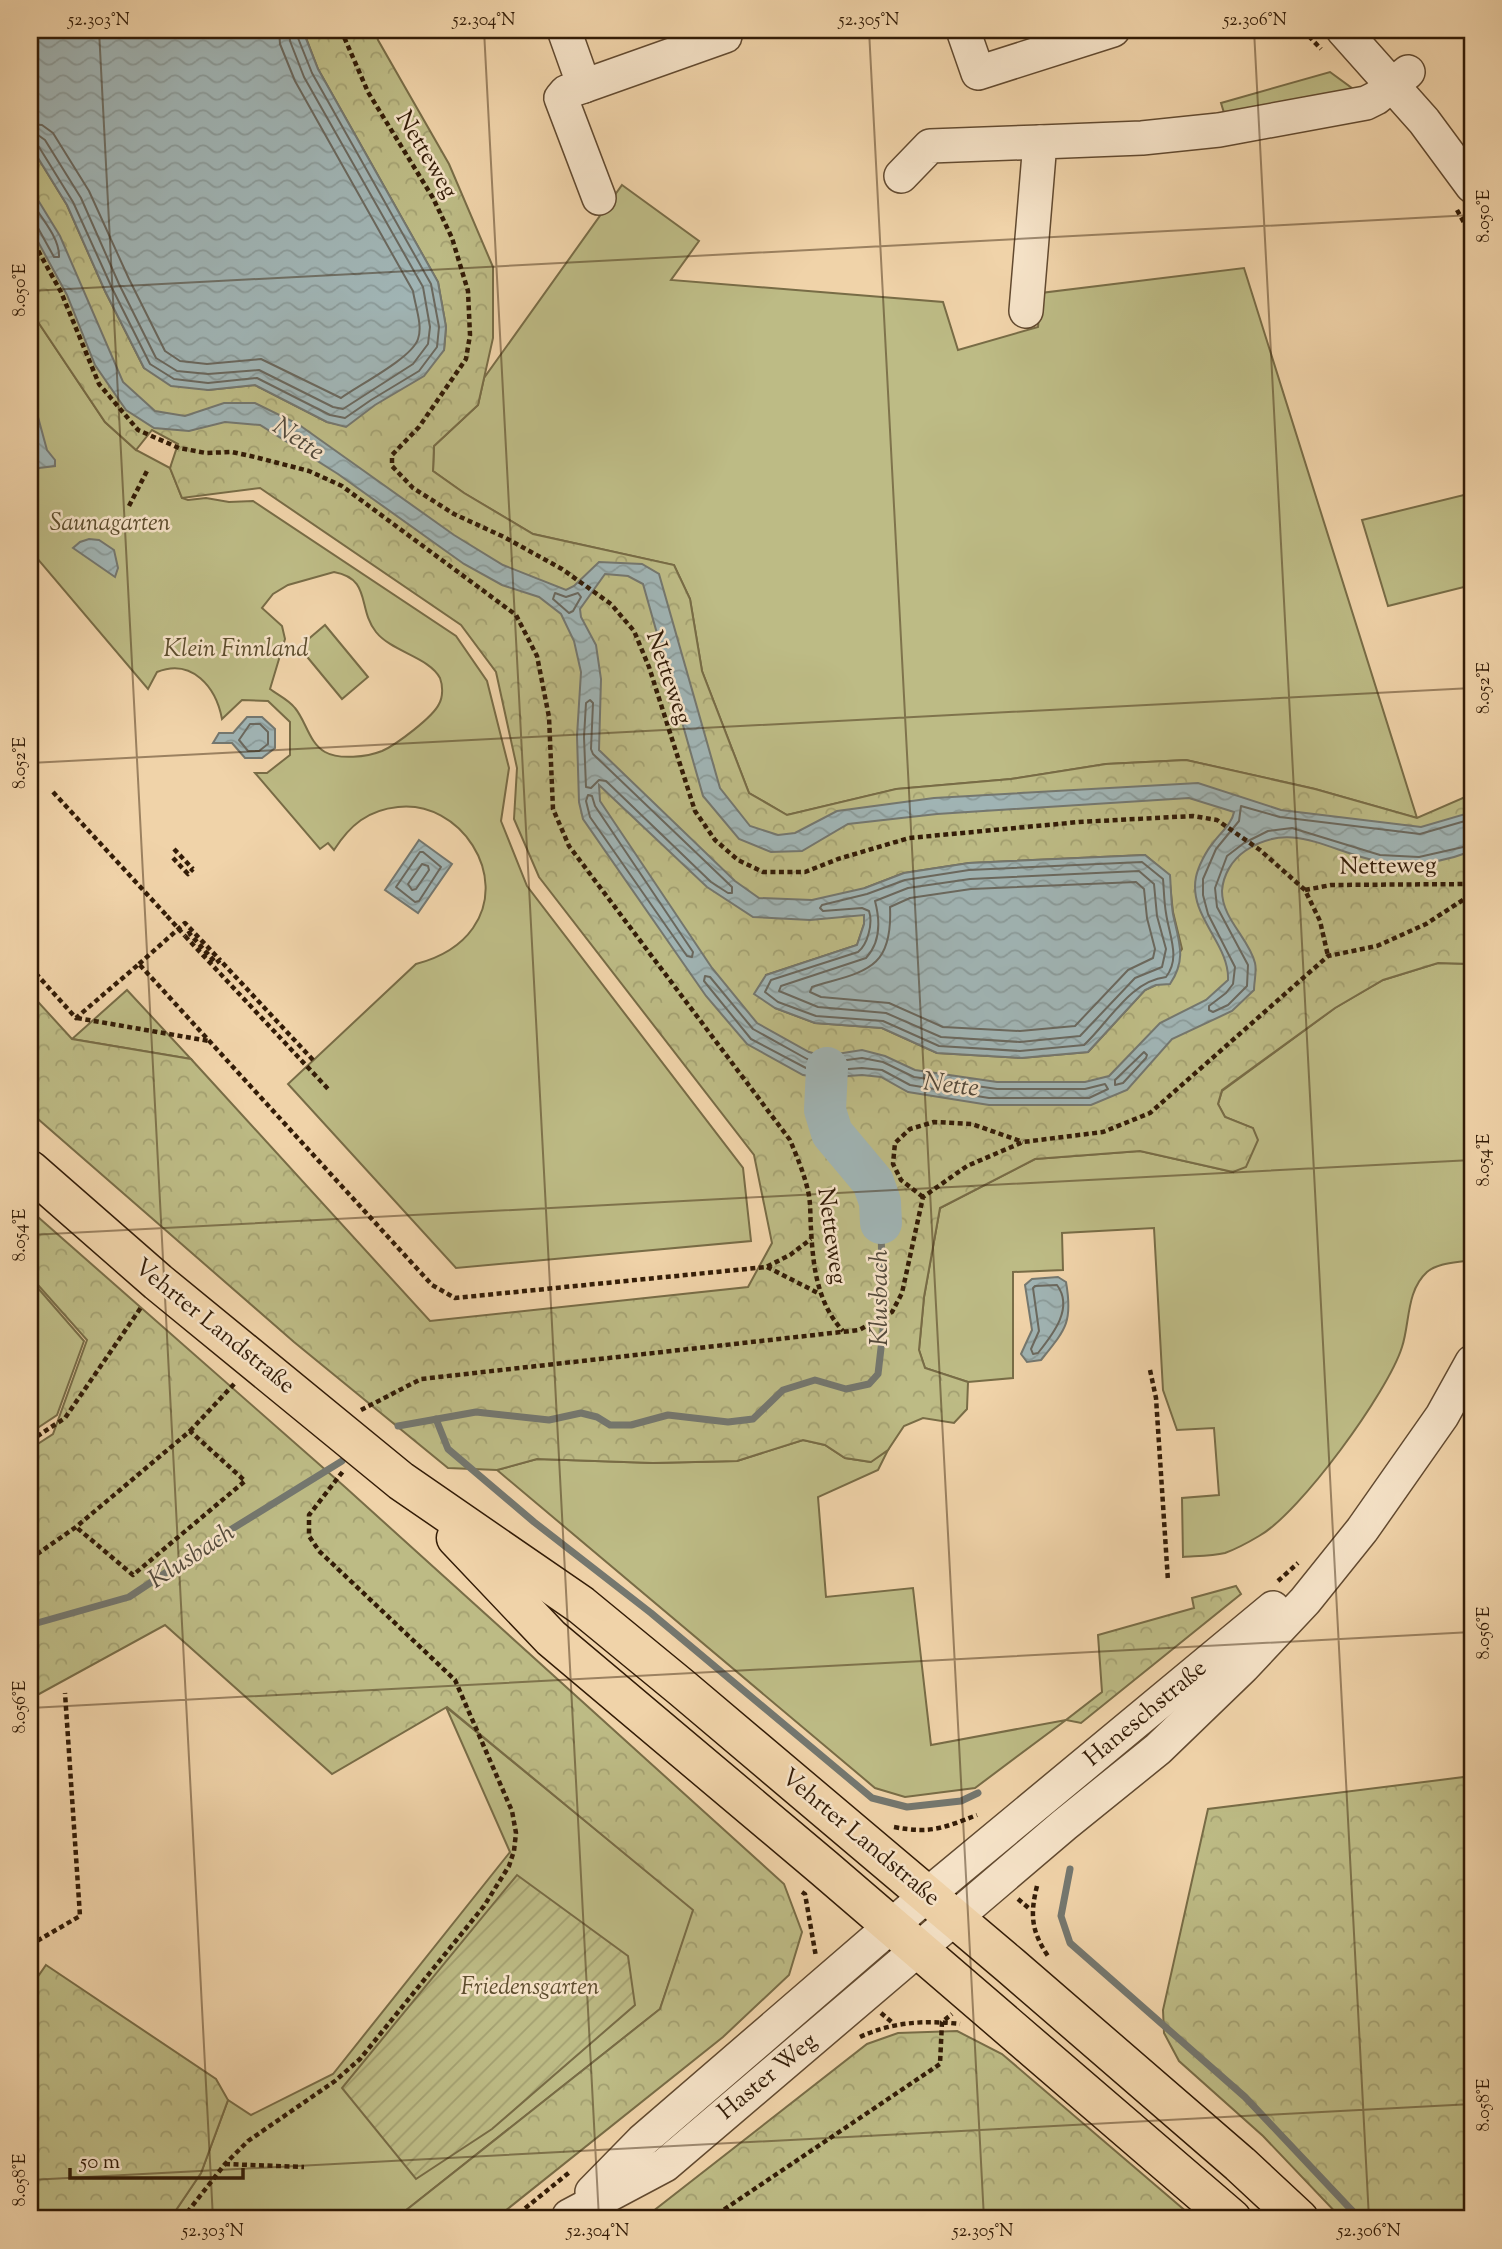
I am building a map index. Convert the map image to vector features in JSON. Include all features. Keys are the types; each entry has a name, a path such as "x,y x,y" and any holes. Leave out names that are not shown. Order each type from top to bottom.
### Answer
{"main road":[{"name":"Vehrter Landstraße","path":"30,1170 158,1282 401,1481 581,1605 682,1688 1240,2164 1299,2219"},
{"name":"Vehrter Landstraße","path":"401,1481 551,1638 1233,2219"}],"street":[{"path":"564,30 584,86"},
{"path":"599,198 561,98 566,92 725,36 726,30"},
{"path":"963,30 978,73 1113,30"},
{"path":"1343,30 1401,78 1434,133 1472,186"},
{"path":"901,176 930,146 1142,138 1219,130 1366,103 1401,78"},
{"path":"1026,311 1040,142"},
{"name":"Haneschstraße","path":"941,1908 1064,1825 1158,1749 1243,1667 1305,1601 1362,1530 1442,1416 1469,1350"},
{"name":"Haster Weg","path":"567,2217 665,2165 905,1938 941,1908"}],"path":[{"name":"Netteweg","path":"341,30 368,92 433,198 452,238 468,291 470,335 466,359 419,427 392,455 392,466 413,488 454,514 504,537 562,569 611,604 634,631 649,667 695,811 715,840 738,860 763,872 805,872 838,859 909,838 1079,822 1193,816 1217,820 1260,850 1306,890 1320,922 1328,957"},
{"name":"Netteweg","path":"30,236 61,292 99,384 138,430 179,448 206,453 232,452 255,457 309,471 342,486 516,615 537,656 549,716 553,809 569,846 790,1140 809,1194 811,1239 820,1294 829,1317 843,1331"},
{"path":"129,506 147,471"},
{"path":"53,792 167,916 216,963 220,960"},
{"path":"177,853 188,874 190,873"},
{"name":"Netteweg","path":"1306,890 1331,885 1472,884"},
{"name":"Netteweg","path":"1023,1142 972,1124 934,1122 910,1129 895,1143 893,1164 901,1180 923,1197 967,1166 1023,1142 1103,1132 1150,1113 1328,957 1377,946 1426,925 1472,894"},
{"path":"76,1018 185,923 313,1060"},
{"path":"187,935 330,1091"},
{"path":"139,964 432,1285 456,1298 766,1267 811,1239"},
{"path":"30,967 76,1018 209,1041"},
{"path":"333,1424 421,1379 859,1330 892,1312 902,1293 923,1197"},
{"path":"766,1267 820,1294"},
{"path":"30,1441 65,1418 158,1282"},
{"path":"1469,1350 1472,1325"},
{"path":"30,1559 76,1527 190,1431 256,1361"},
{"path":"1150,1370 1156,1398 1168,1581"},
{"path":"76,1527 133,1575 245,1481 190,1431"},
{"path":"182,2219 225,2164 248,2141 335,2081 360,2059 484,1906 509,1866 514,1852 516,1833 512,1811 456,1681 319,1551 309,1536 309,1515 351,1462"},
{"path":"1276,1583 1305,1556"},
{"path":"30,1945 80,1916 65,1693"},
{"path":"915,1831 938,1830 981,1814"},
{"path":"805,1894 815,1956"},
{"path":"1031,1910 1039,1943"},
{"path":"710,2219 940,2064 942,2022 894,2024"},
{"path":"225,2164 304,2167"}],"green space":[{"path":"305,30 375,30 378,40 449,164 493,267 493,338 478,405 434,446 433,471 533,534 674,565 690,599 702,671 749,793 787,815 896,789 1011,779 1106,764 1186,760 1315,789 1417,818 1472,794 1472,964 1438,963 1383,980 1335,1008 1222,1090 1218,1104 1225,1117 1253,1128 1258,1140 1246,1167 1233,1172 1140,1151 1035,1159 940,1208 924,1297 919,1350 925,1368 968,1382 967,1409 954,1423 923,1418 904,1426 888,1450 871,1462 845,1458 825,1445 803,1440 737,1461 653,1463 537,1459 497,1470 448,1468 294,1342 30,1112 30,993 72,1039 191,1059 430,1321 748,1287 772,1243 754,1155 539,877 514,819 517,768 496,672 461,625 260,488 182,498 170,468 178,444 152,430 136,450 105,422 30,310 30,145 67,205 105,291 144,368 208,390 255,385 327,422 346,426 444,350 446,327 438,282 318,69","holes":["1145,855 1169,875 1173,912 1182,949 1156,985 1145,990 1088,1052 1021,1058 937,1053 882,1028 815,1023 775,1008 766,975 857,945 864,924 865,888 904,873 969,863"]},
{"path":"1330,72 1360,94 1225,116 1221,103"},
{"path":"622,185 699,241 671,280 943,302 958,350 1038,327 1041,293 1244,268 1417,818 1315,789 1186,760 1106,764 1011,779 897,789 787,815 749,793 702,671 690,599 674,565 533,534 433,471 434,446 478,405 484,378"},
{"path":"30,310 105,422 136,450 170,468 182,498 253,501 456,636 487,681 509,768 501,821 527,886 743,1168 751,1241 456,1268 288,1084 416,964 448,951 473,928 483,908 486,886 482,865 473,845 459,828 441,816 421,808 398,807 378,811 361,820 334,850 328,843 320,849 255,773 267,773 290,755 290,722 268,701 242,700 222,719 208,686 191,672 181,669 157,672 148,689 30,550","holes":["334,572 346,576 359,588 370,623 376,632 391,645 428,665 440,678 442,688 442,695 435,710 414,730 382,751 353,757 338,756 320,748 311,738 295,708 270,689 285,639 282,626 262,608 273,594 288,585"]},
{"path":"1472,493 1472,585 1388,606 1362,520"},
{"path":"325,625 368,677 342,699 299,647"},
{"path":"1438,963 1472,964 1472,1260 1437,1266 1420,1280 1412,1298 1402,1347 1380,1392 1319,1478 1276,1523 1255,1538 1225,1553 1183,1557 1182,1498 1219,1495 1214,1428 1177,1430 1163,1390 1154,1228 1062,1233 1063,1270 1013,1272 1013,1378 968,1382 925,1368 919,1350 924,1297 940,1208 1035,1159 1140,1151 1233,1172 1252,1128 1225,1117 1218,1104 1222,1091 1335,1008 1383,980"},
{"path":"127,990 191,1059 72,1039"},
{"path":"30,1210 345,1487 784,1884 802,1932 789,1975 723,2037 495,2219 395,2219 660,2009 693,1910 447,1707 332,1774 165,1625 30,1699 30,1449 53,1434 87,1340 30,1276"},
{"path":"30,1279 84,1341 57,1415 30,1433"},
{"path":"803,1440 825,1445 845,1458 870,1462 888,1450 878,1470 818,1497 826,1597 913,1588 931,1745 1066,1720 975,1788 905,1797 875,1788 497,1470 537,1459 653,1463 737,1461"},
{"path":"1236,1586 1241,1594 1081,1723 1066,1720 1102,1692 1098,1635 1194,1608 1192,1598"},
{"path":"446,1707 694,1910 660,2009 395,2219 170,2219 201,2173 228,2100 251,2115 333,2074 510,1852"},
{"path":"1472,1776 1472,2219 1342,2219 1263,2136 1179,2061 1164,2033 1163,2010 1208,1809"},
{"name":"Friedensgarten","path":"517,1875 628,1956 635,2005 492,2129 416,2179 342,2088"},
{"path":"46,1965 216,2079 228,2100 201,2173 170,2219 30,2219 30,1988"},
{"path":"957,2031 1002,2054 1195,2219 643,2219 867,2044 898,2033"}],"water":[{"path":"30,30 305,30 318,69 438,282 446,327 444,350 424,376 375,405 346,427 327,422 255,385 208,390 171,386 144,368 105,291 67,205 30,145"},
{"name":"Nette","path":"30,187 60,236 123,382 155,411 185,416 224,403 255,403 298,424 454,535 503,565 566,590 574,586 599,562 642,564 659,574 720,788 750,826 778,835 795,833 837,811 934,798 1198,783 1281,810 1421,827 1472,812 1472,851 1426,863 1401,864 1360,857 1311,841 1278,838 1262,842 1245,851 1229,868 1222,891 1226,911 1255,963 1254,990 1232,1011 1172,1039 1127,1090 1091,1105 989,1105 908,1092 881,1077 862,1075 822,1078 803,1075 747,1044 706,996 583,819 579,802 577,736 581,672 574,641 561,614 539,597 502,585 464,564 338,474 260,425 225,422 189,431 154,428 126,410 95,365 67,295 30,227","holes":["605,574 628,576 643,584 703,796 739,839 771,852 802,851 848,824 937,814 1189,798 1234,812 1203,859 1196,877 1195,891 1203,917 1223,954 1228,980 1206,1000 1160,1023 1109,1076 1085,1082 997,1082 915,1070 885,1056 862,1050 824,1056 809,1052 757,1023 712,968 600,801 599,785 707,887 753,917 810,920 864,915 857,945 766,975 754,994 775,1008 815,1023 882,1028 937,1053 1021,1058 1088,1052 1145,990 1156,985 1170,984 1175,975 1180,950 1172,909 1170,875 1145,855 969,863 904,873 865,888 812,900 759,898 735,881 599,750 601,679 596,645 581,617 580,609"]},
{"path":"30,402 35,406 47,450 55,460 55,466 39,468 30,480"},
{"path":"89,539 99,540 114,550 118,568 115,577 73,548"},
{"path":"247,717 262,717 275,729 275,748 262,758 245,758 232,743 213,743 219,733 233,733"},
{"path":"419,840 452,864 418,913 385,890"},
{"path":"1058,1277 1066,1282 1069,1307 1066,1324 1041,1360 1027,1362 1021,1354 1032,1330 1025,1285 1032,1279"}],"waterway":[{"name":"Klusbach","path":"827,1068 825,1110 832,1133 873,1182 880,1202 881,1223"},
{"name":"Klusbach","path":"398,1426 476,1412 549,1420 581,1413 597,1417 610,1425 631,1425 668,1415 728,1422 753,1419 783,1390 815,1380 846,1389 869,1384 878,1374 883,1331 881,1223"},
{"path":"436,1419 448,1449 534,1522 651,1613 872,1798 907,1807 961,1801 978,1793"},
{"name":"Klusbach","path":"30,1625 129,1597 342,1461"},
{"path":"1070,1869 1061,1916 1070,1943 1245,2097 1360,2219"}],"park label":[{"name":"Saunagarten","path":"110,524"},
{"name":"Klein Finnland","path":"236,650"}]}
